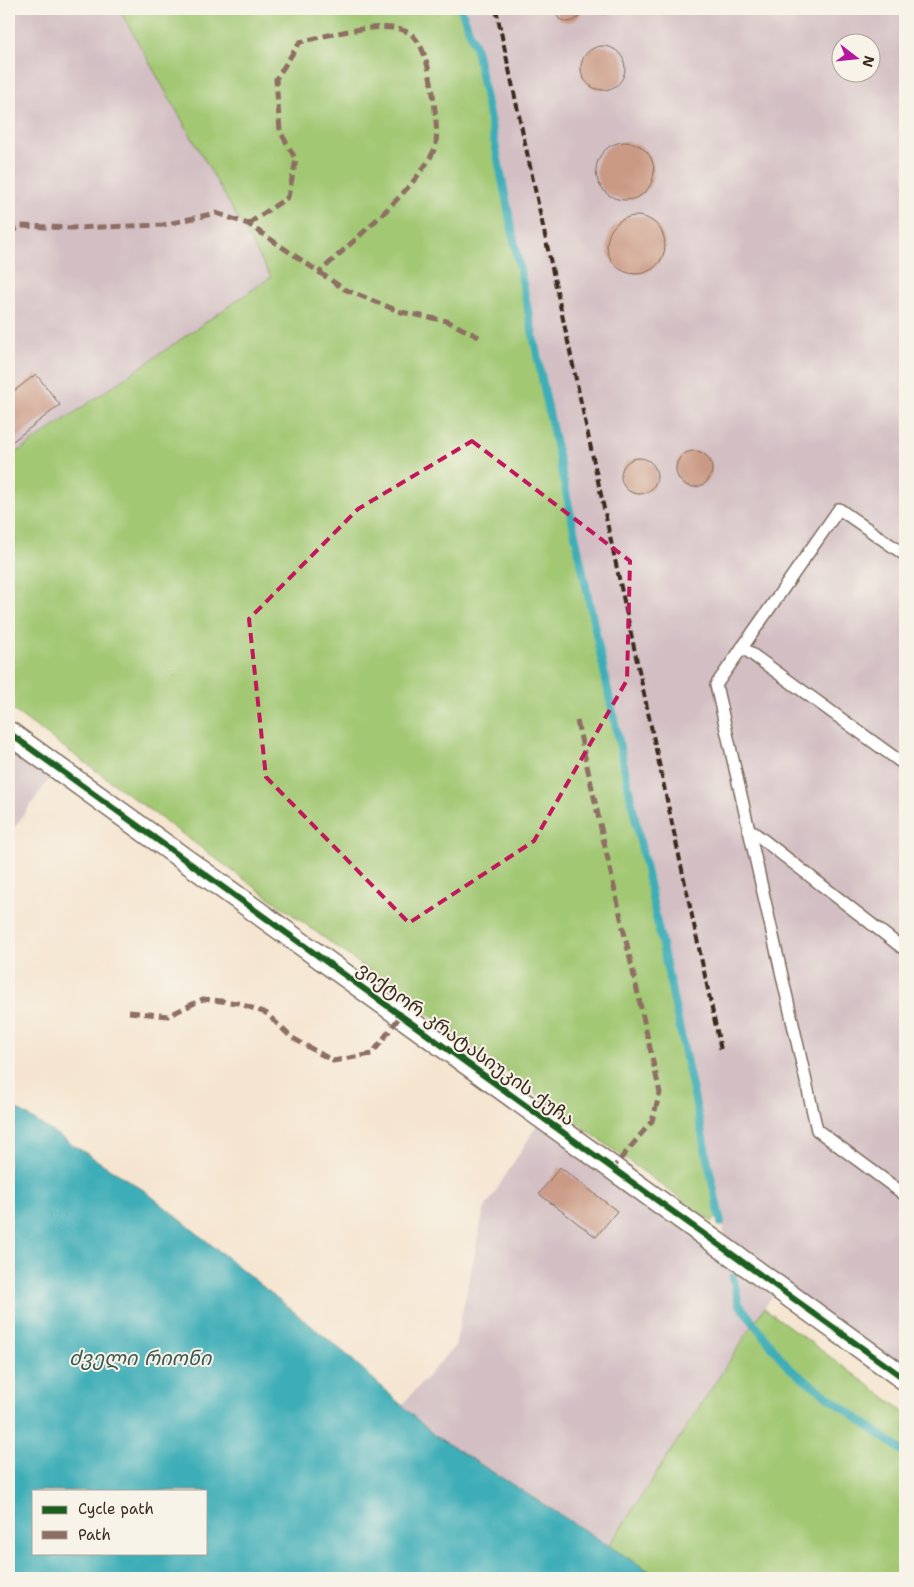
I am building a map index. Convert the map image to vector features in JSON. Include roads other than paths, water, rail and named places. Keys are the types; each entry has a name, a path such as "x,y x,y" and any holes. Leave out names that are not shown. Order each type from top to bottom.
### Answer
{"street":[{"name":"ვიქტორ კრატასიუკის ქუჩა","path":"9,734 905,1378"}],"lane":[{"path":"905,555 839,509 716,685 817,1130 905,1195"},
{"path":"742,647 905,765"},
{"path":"748,828 905,950"}],"water":[{"name":"ძველი რიონი","path":"9,1104 145,1191 346,1354 434,1435 660,1578 9,1578"}],"waterway":[{"path":"461,9 476,49 539,365 721,1223"},
{"path":"733,1277 739,1304 788,1367 905,1453"}],"railway":[{"path":"496,9 721,1050"}]}
